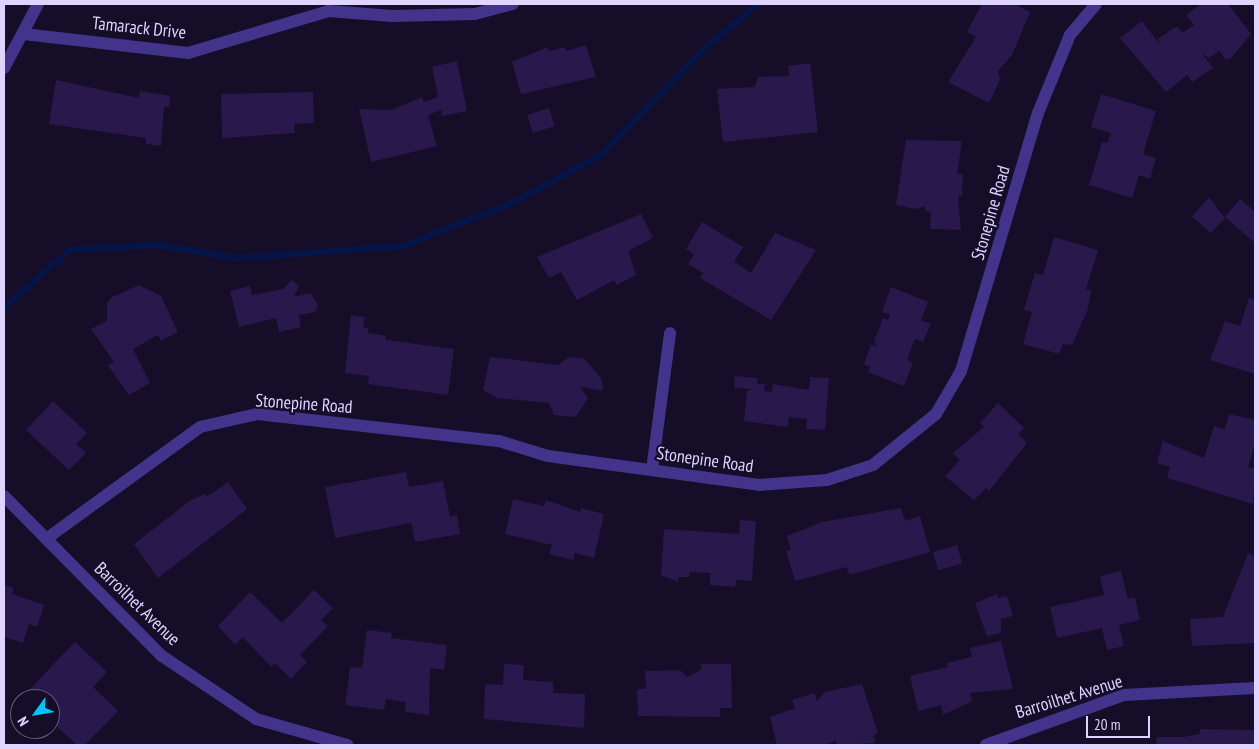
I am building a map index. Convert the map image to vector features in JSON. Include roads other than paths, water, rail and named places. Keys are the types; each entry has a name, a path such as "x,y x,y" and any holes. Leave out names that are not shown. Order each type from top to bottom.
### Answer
{"street":[{"path":"4,68 24,34 38,4"},
{"name":"Tamarack Drive","path":"24,34 188,53 329,11 392,10 475,14 513,4"},
{"name":"Stonepine Road","path":"46,539 200,427 258,414 499,441 548,456 758,485 827,480 873,465 936,414 961,371 1038,113 1070,35 1096,4"},
{"path":"652,470 670,333"},
{"name":"Barroilhet Avenue","path":"4,496 162,656 256,719 347,745"},
{"name":"Barroilhet Avenue","path":"986,745 1124,695 1255,688"}],"waterway":[{"path":"4,308 69,250 158,245 236,258 403,246 512,203 602,154 706,47 758,4"}]}
